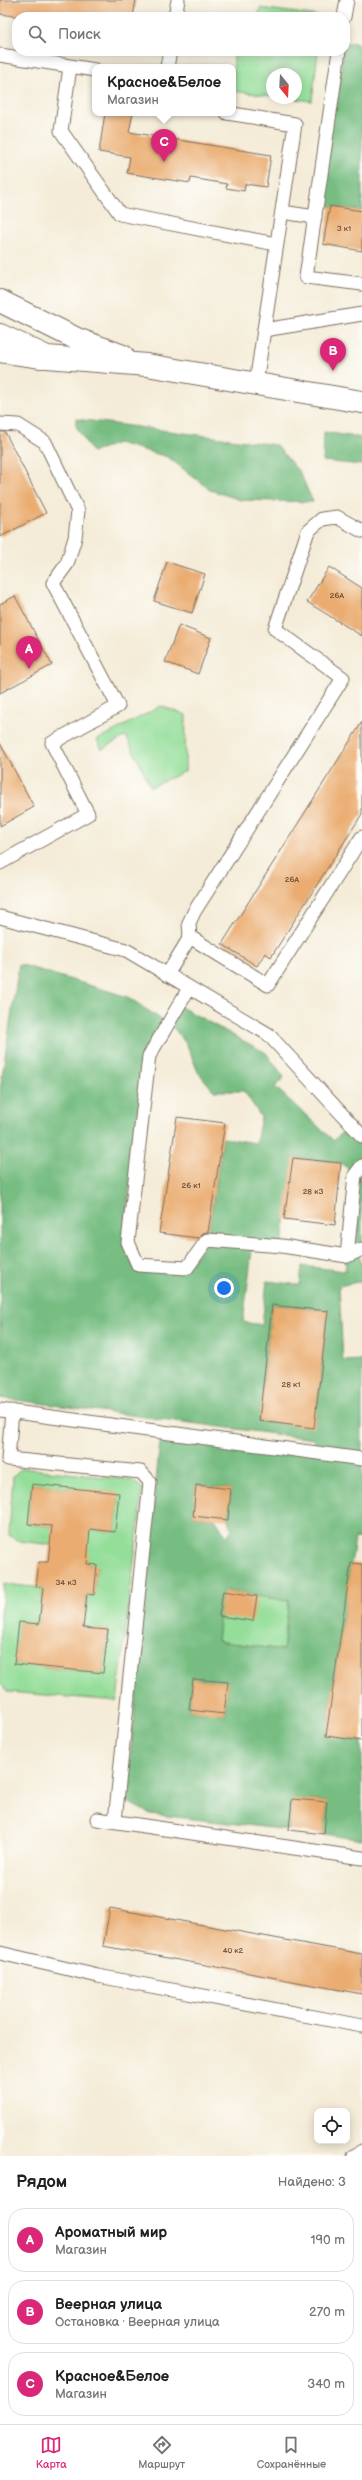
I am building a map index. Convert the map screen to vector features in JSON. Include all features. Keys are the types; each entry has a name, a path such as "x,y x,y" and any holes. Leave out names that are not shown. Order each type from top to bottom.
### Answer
{"street":[{"path":"0,301 77,339 147,365"},
{"path":"0,335 47,357"},
{"path":"0,351 47,357 147,365 362,402"}],"lane":[{"path":"176,12 178,0"},
{"path":"345,12 347,0"},
{"path":"0,55 92,70"},
{"path":"338,56 306,277 362,284"},
{"path":"70,67 61,131 120,214 276,244"},
{"path":"236,114 295,124 256,383"},
{"path":"282,212 315,217"},
{"path":"264,330 362,314"},
{"path":"0,424 18,425 45,442 78,511 75,538 67,564 53,583 118,706 52,742 88,814 0,863"},
{"path":"167,975 190,937 189,923 194,912 343,678 275,629 308,531 322,519 337,517 362,531"},
{"path":"190,937 268,985 362,837"},
{"path":"0,917 126,950 268,1034 362,1136"},
{"path":"189,988 149,1056 128,1242 138,1265 187,1268 207,1240 282,1246 347,1256 362,1249"},
{"path":"347,1256 355,1175 362,1166"},
{"path":"116,1821 150,1482 141,1472 8,1459 6,1411 362,1459"},
{"path":"97,1819 362,1858"},
{"path":"0,1953 87,1974 362,2026"},
{"path":"354,2156 362,2151"}],"green space":[{"path":"260,8 290,12 259,12"},
{"path":"350,43 362,44 362,211 330,206 319,190 343,56 350,56"},
{"path":"234,56 317,56 312,101 302,100 302,68 266,68 266,95 236,91 236,64 234,64"},
{"path":"76,419 276,445 300,473 313,502 241,500 210,490 168,457 118,443 92,452 76,426"},
{"path":"324,432 362,438 362,465 323,461"},
{"path":"161,706 186,715 185,771 151,787 126,736 102,749 97,740"},
{"path":"19,964 128,997 165,1022 145,1054 123,1243 136,1272 138,1265 187,1268 207,1240 223,1138 256,1143 261,1117 244,1091 214,1091 198,1072 187,1045 170,1023 179,1006 266,1053 284,1077 275,1087 334,1141 350,1123 362,1136 362,1249 358,1251 362,1266 362,1281 339,1286 343,1361 362,1360 362,1539 355,1538 326,1735 362,1741 362,1840 324,1834 327,1802 293,1799 289,1830 150,1814 126,1801 159,1450 162,1432 319,1452 313,1439 0,1398 0,1090","holes":["293,1158 341,1163 355,1175 345,1271 302,1266 300,1285 267,1281 262,1325 243,1322 253,1243 282,1246","272,1305 328,1311 314,1427 259,1421","197,1485 231,1489 228,1520 232,1529 227,1537 215,1519 193,1516","223,1591 289,1601 283,1650 217,1641","193,1679 228,1683 224,1714 189,1710"]},
{"path":"22,1468 131,1480 143,1489 117,1701 8,1692 0,1683 0,1624 4,1584 43,1588 39,1624 19,1622 15,1664 103,1673 108,1631 79,1627 85,1614 87,1594 94,1595 97,1566 87,1564 85,1528 115,1532 119,1494 32,1484 28,1524 57,1527 55,1545 18,1541 9,1535 13,1476"},
{"path":"257,1596 289,1601 283,1650 217,1641 219,1616"}],"building":[{"path":"0,0 136,0 134,12 12,12 12,16 0,14"},
{"path":"105,116 132,116 129,132 271,155 266,187 245,184 244,191 226,188 227,184 191,178 190,183 127,173 130,157 99,152"},
{"path":"330,206 362,211 362,251 323,244"},
{"path":"0,432 5,432 46,513 0,537"},
{"path":"167,562 205,574 192,613 154,601"},
{"path":"329,567 362,588 362,636 307,602"},
{"path":"15,596 52,665 0,693 0,604"},
{"path":"179,625 211,638 198,674 165,662"},
{"path":"362,722 362,814 271,957 265,953 257,966 222,944"},
{"path":"0,743 34,807 0,826"},
{"path":"177,1117 225,1123 208,1232 203,1233 198,1238 159,1233"},
{"path":"293,1158 341,1163 335,1225 284,1219"},
{"path":"272,1305 328,1311 314,1428 259,1421"},
{"path":"32,1484 119,1493 115,1532 90,1529 87,1564 97,1565 94,1595 87,1594 83,1628 108,1630 103,1673 14,1664 19,1622 39,1624 43,1588 36,1587 39,1562 48,1562 52,1526 28,1524"},
{"path":"196,1485 231,1489 228,1520 193,1516"},
{"path":"351,1563 362,1564 362,1741 326,1736"},
{"path":"223,1591 257,1596 253,1621 219,1616"},
{"path":"193,1679 228,1682 224,1714 189,1710"},
{"path":"292,1799 327,1802 324,1834 289,1830"},
{"path":"110,1908 362,1954 362,1994 103,1946"}],"place":[{"name":"Красное&Белое","path":"164,162"},
{"name":"Веерная улица","path":"333,371"},
{"name":"Ароматный мир","path":"29,669"}]}
